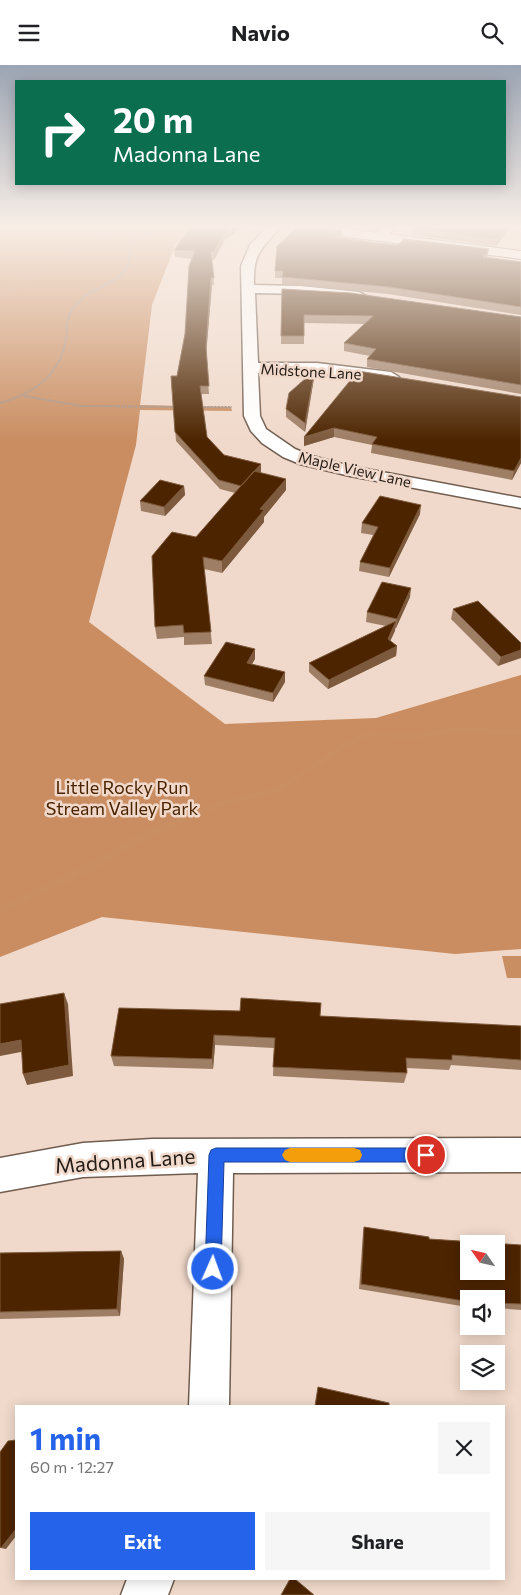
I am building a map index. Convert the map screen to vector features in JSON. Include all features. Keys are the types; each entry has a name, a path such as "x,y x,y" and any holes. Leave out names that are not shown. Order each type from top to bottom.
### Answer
{"street":[{"name":"Maple View Lane","path":"247,298 254,421 268,439 289,453 306,460 350,471 521,503"},
{"name":"Midstone Lane","path":"250,368 325,369 403,379"},
{"name":"Madonna Lane","path":"0,1175 83,1160 152,1155 521,1155"},
{"path":"209,1405 216,1155"},
{"path":"143,1595 151,1580"}],"path":[{"path":"0,403 24,396 46,382 56,371 64,351 72,309 83,298"},
{"path":"24,396 46,402 91,409 186,407"},
{"path":"196,407 252,407"}],"green space":[{"name":"Little Rocky Run Stream Valley Park","path":"0,298 155,298 152,305 140,405 231,407 232,411 140,410 136,445 89,622 225,724 376,718 521,675 521,949 455,954 102,917 0,957"}],"shaded area":[{"path":"502,956 521,956 521,978 507,978"}],"building":[{"path":"187,298 210,298 206,347 209,386 200,386 207,437 224,455 261,464 241,486 219,480 175,432 171,376 177,376 185,334"},
{"path":"282,298 389,298 521,317 521,385 367,359 376,349 344,343 373,316 304,315 304,336 281,336"},
{"path":"464,298 521,298 521,307"},
{"path":"315,370 305,423 286,409 289,393"},
{"path":"358,371 521,397 521,458 514,471 372,444 377,437 334,428 304,437"},
{"path":"254,471 286,479 260,509 264,510 222,561 203,557 211,632 184,633 183,625 155,627 152,556 172,532 196,537"},
{"path":"160,480 184,486 164,507 140,501"},
{"path":"380,496 421,505 390,568 360,562 378,527 362,523"},
{"path":"382,582 411,588 397,619 367,612"},
{"path":"478,601 521,643 521,650 501,657 453,609"},
{"path":"396,621 388,639 397,646 329,680 309,663"},
{"path":"226,642 255,649 247,663 285,672 273,693 204,676"},
{"path":"64,993 69,1065 23,1074 21,1040 0,1044 0,1004"},
{"path":"241,998 321,1003 320,1016 521,1026 521,1060 452,1055 452,1060 406,1058 407,1073 273,1067 275,1038 214,1035 212,1059 111,1056 119,1008 240,1011"},
{"path":"364,1227 429,1237 429,1239 460,1241 460,1280 505,1280 505,1244 521,1245 521,1304 505,1303 505,1290 460,1290 460,1300 361,1284"},
{"path":"121,1251 117,1309 0,1312 0,1253"},
{"path":"318,1387 389,1403 389,1405 315,1405"},
{"path":"15,1440 15,1530 1,1548 0,1452 8,1441"},
{"path":"289,1580 296,1580 314,1595 281,1595"}],"waterway":[{"path":"170,825 220,804 277,790 344,746 371,734 414,736 455,730 521,732"},
{"path":"0,910 92,866 148,834 173,824"}],"slow traffic":[{"path":"290,1155 354,1155"}],"route":[{"path":"213,1269 216,1155 426,1155"}]}
